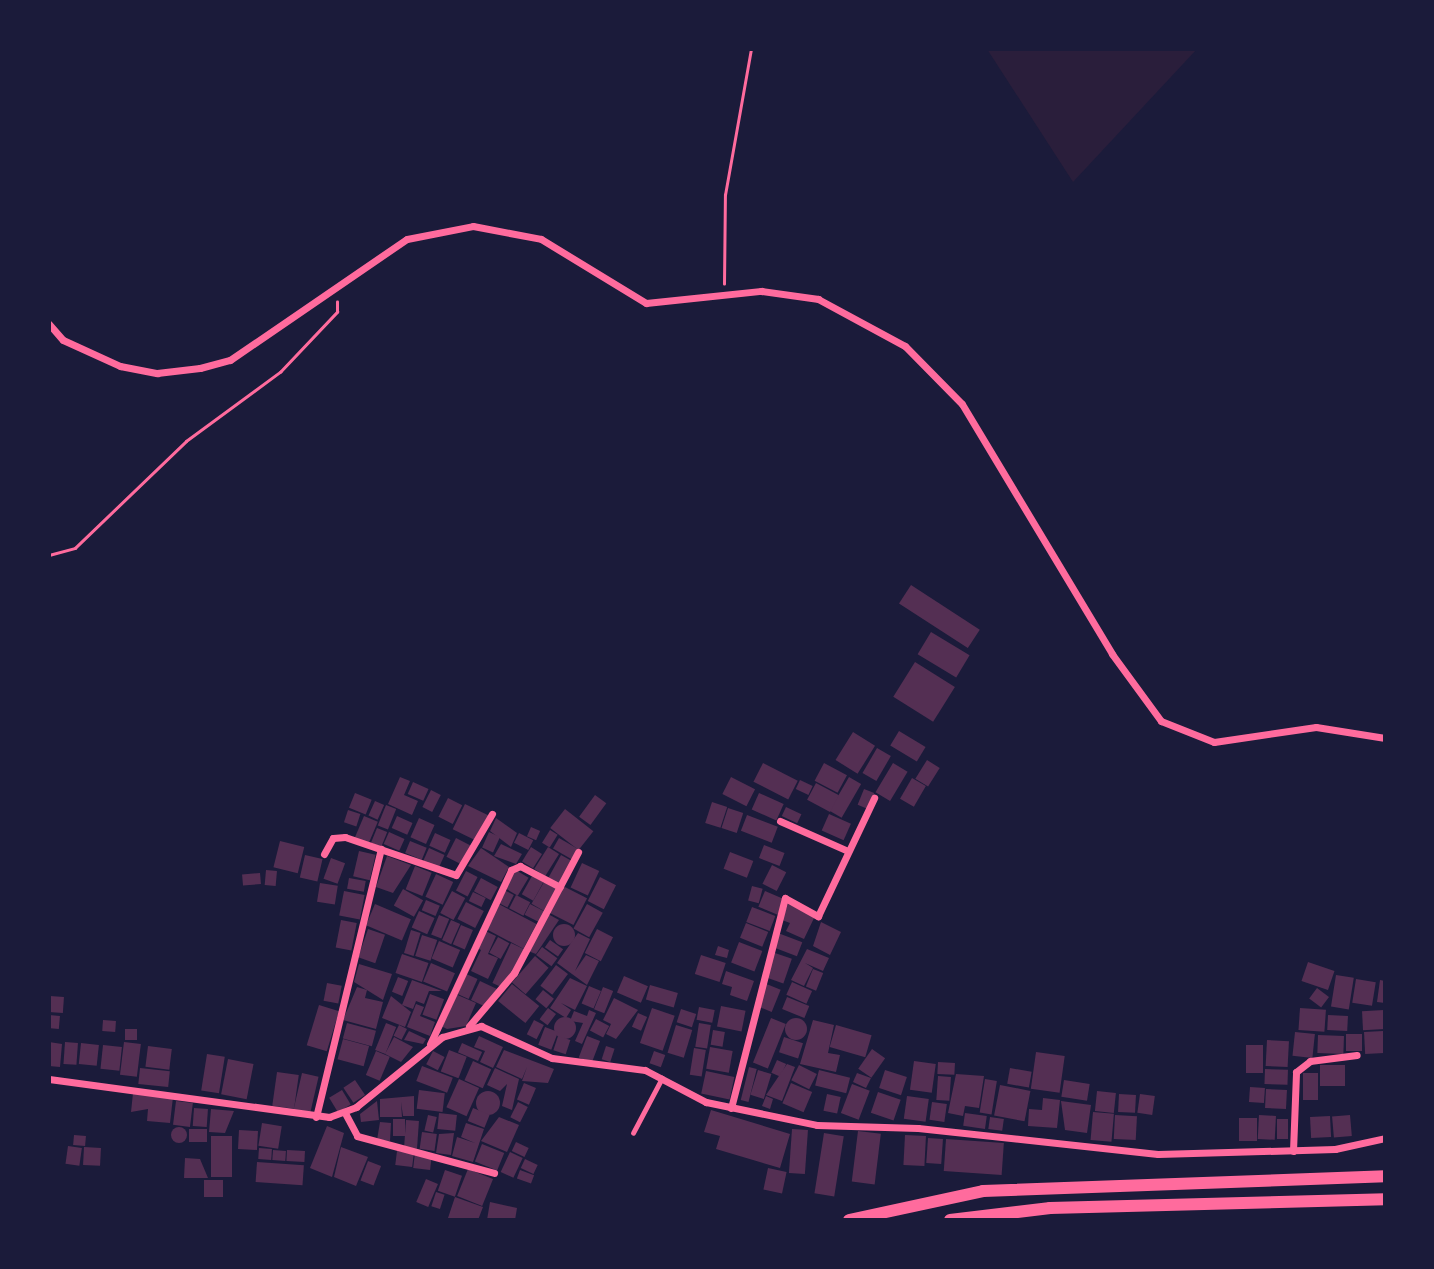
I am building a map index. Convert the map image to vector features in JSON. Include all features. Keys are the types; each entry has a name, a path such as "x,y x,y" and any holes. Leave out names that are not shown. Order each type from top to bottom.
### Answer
{"main road":[{"path":"849,1220 982,1191 1385,1176"},
{"path":"950,1220 1050,1208 1385,1199"}],"street":[{"path":"49,324 63,340 120,366 157,373 200,368 230,360 407,239 473,226 541,239 646,303 778,292 839,307 905,346 937,376 993,450 1112,654 1161,721 1214,742 1316,727 1385,738"},
{"path":"731,1108 785,898 818,916 874,798"},
{"path":"324,854 339,836 456,875 492,814"},
{"path":"780,821 848,850"},
{"path":"316,1117 381,849"},
{"path":"49,1079 316,1117 345,1113 430,1045 468,1027 514,973 578,852"},
{"path":"430,1045 511,870 520,866 560,887"},
{"path":"468,1027 494,1030 552,1058 662,1077 706,1102 817,1125 918,1128 1157,1154 1293,1152 1385,1138"},
{"path":"1293,1152 1296,1072 1310,1061 1357,1055"},
{"path":"345,1113 358,1136 494,1172"}],"lane":[{"path":"633,1133 662,1077"}],"path":[{"path":"727,295 720,270 726,195 751,49"},
{"path":"49,555 75,548 186,441 297,357 337,312 337,288"}],"shaded area":[{"path":"987,49 1197,49 1073,182"}],"building":[{"path":"911,585 980,630 968,648 899,603"},
{"path":"931,632 970,655 956,677 918,654"},
{"path":"915,662 955,687 933,722 893,697"},
{"path":"899,731 926,747 917,762 890,746"},
{"path":"853,732 875,746 858,774 836,760"},
{"path":"877,748 891,756 876,781 862,773"},
{"path":"927,760 940,768 928,787 915,779"},
{"path":"763,763 798,781 788,799 753,782"},
{"path":"824,763 847,775 838,793 815,781"},
{"path":"893,763 908,772 890,801 875,792"},
{"path":"400,777 410,781 404,795 418,801 412,815 388,804"},
{"path":"731,777 755,789 746,806 722,794"},
{"path":"849,777 861,784 842,818 830,811"},
{"path":"912,778 926,786 914,807 900,799"},
{"path":"800,780 813,786 808,795 796,789"},
{"path":"413,782 429,789 423,801 408,794"},
{"path":"816,783 839,795 830,812 807,800"},
{"path":"864,789 874,793 868,809 858,805"},
{"path":"431,790 441,795 432,812 422,807"},
{"path":"355,793 372,800 366,815 349,808"},
{"path":"759,793 784,804 776,820 752,809"},
{"path":"595,795 606,803 590,825 579,817"},
{"path":"448,798 462,805 453,824 438,817"},
{"path":"375,801 384,805 378,820 368,816"},
{"path":"712,802 727,807 720,828 705,823"},
{"path":"465,804 490,816 478,841 453,829"},
{"path":"386,805 396,809 388,830 378,825"},
{"path":"786,807 801,814 797,823 782,816"},
{"path":"728,808 743,813 737,833 722,828"},
{"path":"565,809 593,831 579,850 550,828"},
{"path":"348,810 360,814 356,826 344,822"},
{"path":"829,814 851,824 844,840 822,830"},
{"path":"747,815 778,827 772,843 741,831"},
{"path":"364,816 378,822 368,845 354,839"},
{"path":"397,816 413,823 407,835 392,828"},
{"path":"419,818 435,825 426,844 410,837"},
{"path":"496,818 517,833 511,847 490,831"},
{"path":"531,827 540,831 536,840 527,836"},
{"path":"377,828 387,832 381,847 371,843"},
{"path":"550,830 558,835 550,847 542,843"},
{"path":"389,832 405,839 399,851 384,844"},
{"path":"489,832 500,837 493,852 482,848"},
{"path":"435,833 451,840 445,853 429,846"},
{"path":"519,833 533,840 528,850 514,843"},
{"path":"456,838 472,846 463,865 446,857"},
{"path":"559,838 578,849 572,859 553,848"},
{"path":"280,841 304,847 298,873 273,867"},
{"path":"410,841 427,848 422,860 405,853"},
{"path":"501,844 522,854 516,864 494,856"},
{"path":"764,845 785,853 780,866 759,858"},
{"path":"531,847 542,854 533,868 522,861"},
{"path":"548,847 559,854 545,876 534,869"},
{"path":"429,848 445,855 439,868 423,861"},
{"path":"481,848 509,867 501,882 468,866"},
{"path":"359,851 376,855 370,880 353,876"},
{"path":"730,852 753,861 747,878 724,869"},
{"path":"305,855 323,859 317,881 300,877"},
{"path":"561,855 572,861 560,884 548,878"},
{"path":"387,856 411,865 393,893 376,887"},
{"path":"331,858 345,863 338,884 323,879"},
{"path":"582,863 599,871 588,896 571,887"},
{"path":"772,865 786,872 777,891 762,884"},
{"path":"415,866 432,873 422,896 406,889"},
{"path":"514,869 529,878 518,896 503,887"},
{"path":"266,870 277,871 276,886 265,885"},
{"path":"466,871 478,877 468,897 456,891"},
{"path":"260,873 261,884 243,886 242,875"},
{"path":"436,874 453,882 443,905 425,897"},
{"path":"532,876 543,882 533,901 522,894"},
{"path":"600,877 616,885 604,909 588,901"},
{"path":"349,878 366,881 364,892 347,889"},
{"path":"481,878 498,887 491,900 474,891"},
{"path":"544,882 556,889 544,911 532,904"},
{"path":"320,883 338,886 335,905 317,902"},
{"path":"563,886 587,898 573,925 549,913"},
{"path":"752,886 763,889 759,903 748,900"},
{"path":"403,889 423,900 414,917 394,906"},
{"path":"504,890 514,895 507,907 498,902"},
{"path":"344,891 365,895 360,920 339,916"},
{"path":"452,891 465,898 454,920 440,913"},
{"path":"765,891 784,899 778,915 758,907"},
{"path":"473,892 486,898 481,907 469,901"},
{"path":"516,895 530,902 523,916 509,908"},
{"path":"426,900 440,906 436,916 422,910"},
{"path":"466,902 484,911 475,928 457,919"},
{"path":"495,902 536,924 523,949 482,927"},
{"path":"375,904 411,919 402,940 366,925"},
{"path":"530,904 544,911 539,922 525,915"},
{"path":"587,904 603,913 589,937 573,928"},
{"path":"788,904 815,916 804,939 786,931 790,923 782,920"},
{"path":"752,907 775,916 770,931 746,922"},
{"path":"419,911 435,918 427,934 412,927"},
{"path":"548,914 559,920 536,954 528,951"},
{"path":"439,915 449,919 441,939 431,934"},
{"path":"341,920 357,923 351,951 336,947"},
{"path":"451,920 460,924 451,944 442,940"},
{"path":"821,922 841,932 830,955 813,946"},
{"path":"746,923 768,932 762,947 740,938"},
{"path":"564,924 572,927 575,935 572,943 564,946 556,943 553,935 556,927"},
{"path":"461,925 473,930 465,949 453,944"},
{"path":"368,929 385,935 375,963 358,957"},
{"path":"481,929 496,936 488,954 498,958 488,979 471,971 481,950 473,946"},
{"path":"597,929 613,937 601,961 585,953"},
{"path":"411,930 421,933 414,956 404,953"},
{"path":"578,933 590,939 575,971 586,955 599,961 587,985 557,963"},
{"path":"778,933 802,942 797,956 773,947"},
{"path":"422,935 437,940 430,961 415,956"},
{"path":"498,937 509,943 501,959 489,953"},
{"path":"550,940 563,949 558,957 545,947"},
{"path":"439,941 460,950 453,967 432,958"},
{"path":"739,942 762,951 754,971 731,963"},
{"path":"511,943 524,949 505,989 492,983"},
{"path":"718,946 729,950 727,958 715,955"},
{"path":"542,947 557,958 551,966 536,955"},
{"path":"807,949 829,958 823,971 805,963 813,968 804,986 791,980"},
{"path":"772,952 792,959 783,983 764,977"},
{"path":"402,954 428,963 422,982 395,973"},
{"path":"701,955 726,963 720,982 695,974"},
{"path":"535,956 549,968 526,994 512,982"},
{"path":"1308,962 1334,971 1328,990 1301,981"},
{"path":"431,963 455,973 447,992 423,981"},
{"path":"359,964 392,974 383,1000 354,982"},
{"path":"556,965 568,974 552,995 540,986"},
{"path":"813,969 823,973 816,991 806,987"},
{"path":"726,971 754,981 747,1001 730,995 732,987 722,984"},
{"path":"462,972 478,979 469,999 453,992"},
{"path":"1336,975 1354,978 1349,1009 1331,1007"},
{"path":"624,976 648,986 641,1003 617,993"},
{"path":"398,977 408,981 402,996 392,992"},
{"path":"570,978 587,986 575,1010 561,1003 571,1010 566,1018 550,1008"},
{"path":"1356,979 1376,982 1372,1006 1352,1003"},
{"path":"412,980 442,991 429,991 424,1004 416,1001 413,1009 402,1005"},
{"path":"1380,980 1385,981 1385,1003 1377,1002"},
{"path":"480,981 497,989 484,1006 471,1000"},
{"path":"792,982 812,991 806,1004 786,995"},
{"path":"327,983 342,986 338,1004 324,1001"},
{"path":"764,983 781,990 772,1012 755,1005"},
{"path":"512,984 539,1006 525,1023 498,1001"},
{"path":"650,985 678,993 674,1007 646,999"},
{"path":"589,986 601,991 594,1009 582,1003"},
{"path":"357,987 367,990 365,998 383,1002 376,1029 343,1020"},
{"path":"603,987 613,991 604,1013 594,1009"},
{"path":"1317,988 1329,997 1321,1007 1309,998"},
{"path":"543,990 554,999 546,1008 535,999"},
{"path":"453,993 476,1003 466,1026 447,1029 439,1025"},
{"path":"430,994 444,999 437,1020 422,1015"},
{"path":"50,996 64,997 63,1013 49,1012"},
{"path":"391,996 411,1012 405,1027 382,1018"},
{"path":"787,997 809,1006 804,1018 782,1009"},
{"path":"614,998 638,1010 616,1039 606,1034 611,1024 603,1020"},
{"path":"416,1004 424,1007 420,1016 435,1022 430,1036 407,1027"},
{"path":"319,1005 339,1011 327,1051 307,1045"},
{"path":"721,1006 746,1011 742,1031 717,1027"},
{"path":"699,1007 715,1010 712,1023 697,1020"},
{"path":"548,1008 556,1014 548,1025 540,1019"},
{"path":"652,1008 675,1016 663,1051 640,1043"},
{"path":"1300,1008 1326,1010 1324,1032 1298,1030"},
{"path":"681,1009 696,1014 692,1027 677,1022"},
{"path":"589,1010 596,1013 582,1044 575,1041 583,1023 570,1021 574,1011 587,1016"},
{"path":"1384,1010 1385,1029 1363,1030 1362,1011"},
{"path":"638,1013 647,1017 641,1031 632,1027"},
{"path":"49,1015 60,1016 59,1029 49,1028"},
{"path":"1328,1015 1348,1016 1347,1031 1327,1030"},
{"path":"565,1017 573,1020 576,1028 573,1036 565,1039 557,1036 554,1028 557,1020"},
{"path":"771,1018 786,1024 768,1068 753,1063"},
{"path":"796,1018 804,1021 807,1029 804,1037 796,1040 788,1037 785,1029 788,1021"},
{"path":"596,1019 609,1026 603,1038 590,1030"},
{"path":"103,1020 116,1021 115,1032 102,1031"},
{"path":"534,1020 544,1025 537,1039 527,1034"},
{"path":"813,1020 834,1025 828,1053 840,1055 836,1072 800,1064"},
{"path":"347,1023 376,1031 372,1046 343,1038"},
{"path":"386,1023 396,1027 385,1054 375,1050"},
{"path":"699,1023 711,1025 707,1049 695,1047"},
{"path":"399,1025 407,1029 402,1040 394,1036"},
{"path":"676,1025 692,1030 684,1058 668,1053"},
{"path":"836,1025 872,1035 865,1057 830,1047"},
{"path":"545,1027 558,1032 551,1050 538,1045"},
{"path":"125,1029 137,1029 137,1040 125,1040"},
{"path":"713,1030 725,1032 723,1047 711,1045"},
{"path":"409,1031 426,1039 423,1044 404,1040"},
{"path":"1383,1031 1384,1053 1365,1054 1364,1032"},
{"path":"1295,1032 1315,1034 1312,1058 1292,1056"},
{"path":"1346,1034 1362,1034 1362,1051 1346,1051"},
{"path":"1318,1035 1344,1036 1343,1054 1317,1053"},
{"path":"479,1036 503,1047 493,1068 480,1062 485,1051 474,1047"},
{"path":"558,1036 570,1040 566,1054 553,1050"},
{"path":"587,1036 600,1041 592,1062 579,1057"},
{"path":"394,1037 413,1047 401,1062 385,1054"},
{"path":"784,1037 803,1043 798,1058 779,1052"},
{"path":"343,1039 369,1046 364,1066 338,1059"},
{"path":"1267,1040 1289,1041 1288,1067 1266,1066"},
{"path":"49,1042 62,1044 60,1067 49,1066"},
{"path":"65,1042 78,1043 76,1065 63,1064"},
{"path":"124,1042 141,1044 137,1077 120,1075"},
{"path":"81,1043 99,1045 97,1066 79,1064"},
{"path":"462,1043 482,1052 478,1061 458,1052"},
{"path":"103,1045 122,1047 119,1071 100,1069"},
{"path":"1246,1045 1263,1045 1263,1073 1246,1073"},
{"path":"148,1046 172,1049 169,1070 145,1067"},
{"path":"606,1046 615,1049 610,1062 602,1059"},
{"path":"710,1047 733,1051 729,1073 706,1069"},
{"path":"694,1048 706,1050 702,1077 690,1075"},
{"path":"872,1049 885,1058 871,1078 858,1069"},
{"path":"449,1050 467,1057 458,1078 441,1071"},
{"path":"504,1050 554,1069 548,1083 522,1081 527,1067 522,1079 496,1067"},
{"path":"376,1051 390,1057 380,1081 366,1075"},
{"path":"433,1051 445,1057 438,1070 426,1064"},
{"path":"654,1051 665,1055 661,1067 650,1063"},
{"path":"1036,1052 1065,1056 1060,1093 1031,1089"},
{"path":"207,1054 225,1057 219,1093 201,1091"},
{"path":"228,1059 254,1064 247,1099 221,1094"},
{"path":"777,1060 786,1064 780,1077 771,1073"},
{"path":"473,1061 491,1069 483,1088 464,1080"},
{"path":"914,1061 936,1064 932,1093 910,1090"},
{"path":"938,1062 955,1063 954,1075 937,1074"},
{"path":"787,1064 795,1067 782,1101 766,1095"},
{"path":"799,1065 817,1074 809,1089 791,1080"},
{"path":"1320,1065 1345,1065 1345,1086 1320,1086"},
{"path":"422,1066 453,1078 447,1093 416,1081"},
{"path":"749,1067 757,1069 749,1102 741,1100"},
{"path":"140,1068 170,1071 168,1087 138,1084"},
{"path":"495,1068 519,1079 512,1110 502,1106 507,1084 500,1091 487,1085"},
{"path":"1010,1068 1032,1072 1029,1088 1007,1084"},
{"path":"1265,1069 1288,1070 1287,1085 1264,1084"},
{"path":"758,1070 771,1074 764,1099 750,1095"},
{"path":"819,1070 850,1078 846,1093 815,1086"},
{"path":"885,1070 907,1077 901,1095 879,1088"},
{"path":"706,1071 734,1077 730,1100 701,1093"},
{"path":"277,1072 299,1075 294,1109 272,1106"},
{"path":"302,1073 319,1077 310,1114 293,1110"},
{"path":"857,1073 871,1078 866,1088 853,1082"},
{"path":"1303,1073 1318,1073 1318,1100 1303,1100"},
{"path":"956,1074 984,1076 979,1108 965,1106 963,1116 948,1113"},
{"path":"938,1076 951,1077 949,1101 936,1100"},
{"path":"459,1079 479,1088 466,1116 446,1107"},
{"path":"985,1079 997,1081 992,1114 980,1113"},
{"path":"355,1080 365,1095 353,1103 343,1088"},
{"path":"1064,1080 1090,1084 1087,1101 1061,1097"},
{"path":"524,1083 536,1088 529,1105 517,1100"},
{"path":"791,1083 812,1092 804,1112 782,1103"},
{"path":"852,1084 870,1091 859,1120 841,1113"},
{"path":"1000,1085 1030,1091 1025,1121 994,1115"},
{"path":"1250,1087 1265,1088 1264,1103 1249,1102"},
{"path":"1266,1089 1287,1090 1286,1109 1265,1108"},
{"path":"342,1090 351,1105 338,1112 329,1098"},
{"path":"419,1090 445,1093 442,1112 417,1109"},
{"path":"488,1091 496,1095 500,1103 496,1111 488,1115 480,1111 476,1103 480,1095"},
{"path":"1097,1091 1116,1093 1114,1113 1095,1111"},
{"path":"878,1092 901,1100 894,1121 871,1113"},
{"path":"133,1093 173,1097 170,1123 147,1121 148,1109 131,1112"},
{"path":"827,1094 841,1097 837,1114 823,1111"},
{"path":"1119,1094 1136,1095 1135,1113 1118,1112"},
{"path":"1140,1094 1155,1096 1152,1115 1137,1113"},
{"path":"414,1096 414,1116 403,1116 401,1102 402,1117 380,1117 380,1099"},
{"path":"766,1096 773,1099 770,1109 762,1106"},
{"path":"907,1096 929,1099 926,1122 904,1119"},
{"path":"1043,1098 1060,1100 1057,1128 1028,1126 1029,1109 1042,1110"},
{"path":"176,1101 193,1103 190,1127 173,1125"},
{"path":"377,1101 379,1120 361,1122 360,1114"},
{"path":"1061,1101 1091,1105 1087,1133 1065,1130"},
{"path":"518,1102 528,1107 520,1122 510,1117"},
{"path":"932,1102 947,1104 944,1122 929,1120"},
{"path":"194,1108 208,1109 207,1127 193,1126"},
{"path":"473,1108 490,1115 484,1128 468,1121"},
{"path":"211,1109 234,1111 225,1133 209,1132"},
{"path":"711,1110 790,1134 780,1168 716,1149 720,1136 704,1132"},
{"path":"1093,1112 1114,1114 1111,1142 1091,1140"},
{"path":"439,1113 457,1115 455,1131 437,1129"},
{"path":"965,1113 987,1116 985,1129 963,1126"},
{"path":"428,1115 437,1117 433,1133 424,1131"},
{"path":"1115,1115 1137,1116 1136,1140 1114,1139"},
{"path":"1259,1115 1276,1116 1275,1140 1258,1139"},
{"path":"1350,1115 1352,1136 1334,1137 1332,1117"},
{"path":"1330,1116 1331,1137 1311,1138 1310,1117"},
{"path":"499,1117 519,1125 507,1152 481,1141"},
{"path":"990,1117 1004,1119 1002,1131 988,1129"},
{"path":"1239,1118 1257,1118 1257,1141 1239,1141"},
{"path":"393,1119 405,1119 405,1136 393,1136"},
{"path":"1277,1119 1288,1119 1288,1139 1277,1139"},
{"path":"406,1120 419,1121 417,1149 404,1148"},
{"path":"380,1122 391,1123 390,1141 377,1140"},
{"path":"262,1123 282,1126 278,1149 258,1146"},
{"path":"466,1123 484,1129 473,1162 452,1156 457,1137 475,1143 461,1137"},
{"path":"327,1126 344,1133 332,1177 310,1168"},
{"path":"179,1127 187,1135 179,1143 171,1135"},
{"path":"189,1129 207,1129 207,1142 189,1142"},
{"path":"792,1129 808,1130 805,1174 789,1173"},
{"path":"239,1130 258,1131 257,1150 238,1149"},
{"path":"858,1131 881,1134 875,1184 852,1182"},
{"path":"422,1132 437,1134 434,1151 420,1149"},
{"path":"454,1133 451,1155 436,1153 439,1134"},
{"path":"824,1133 844,1136 834,1196 814,1193"},
{"path":"74,1135 86,1136 85,1146 73,1145"},
{"path":"905,1135 926,1136 924,1166 903,1165"},
{"path":"211,1136 232,1136 232,1177 211,1177"},
{"path":"928,1138 943,1139 941,1164 926,1163"},
{"path":"946,1139 1004,1143 1002,1175 944,1171"},
{"path":"516,1142 529,1148 524,1157 512,1151"},
{"path":"482,1144 504,1153 497,1171 475,1162"},
{"path":"68,1146 82,1148 79,1166 65,1164"},
{"path":"84,1147 101,1148 100,1166 83,1165"},
{"path":"341,1147 368,1157 356,1186 334,1177"},
{"path":"259,1148 272,1149 271,1160 258,1159"},
{"path":"273,1150 286,1151 285,1161 272,1160"},
{"path":"287,1150 305,1151 304,1162 286,1161"},
{"path":"397,1151 414,1153 412,1167 395,1165"},
{"path":"510,1152 523,1158 513,1178 501,1172"},
{"path":"415,1153 432,1155 430,1170 413,1168"},
{"path":"185,1158 200,1159 208,1178 184,1178"},
{"path":"525,1159 538,1165 533,1174 521,1168"},
{"path":"368,1161 381,1166 374,1186 360,1181"},
{"path":"257,1162 304,1165 302,1185 256,1182"},
{"path":"768,1168 787,1172 782,1193 763,1190"},
{"path":"468,1169 493,1179 482,1206 457,1196"},
{"path":"445,1170 462,1176 455,1197 438,1191"},
{"path":"520,1170 534,1175 531,1184 517,1178"},
{"path":"426,1179 438,1184 428,1207 416,1202"},
{"path":"204,1180 223,1180 223,1197 204,1197"},
{"path":"436,1192 445,1195 440,1209 431,1206"},
{"path":"455,1197 483,1207 478,1220 448,1218"},
{"path":"490,1202 517,1208 515,1220 487,1220"}]}
